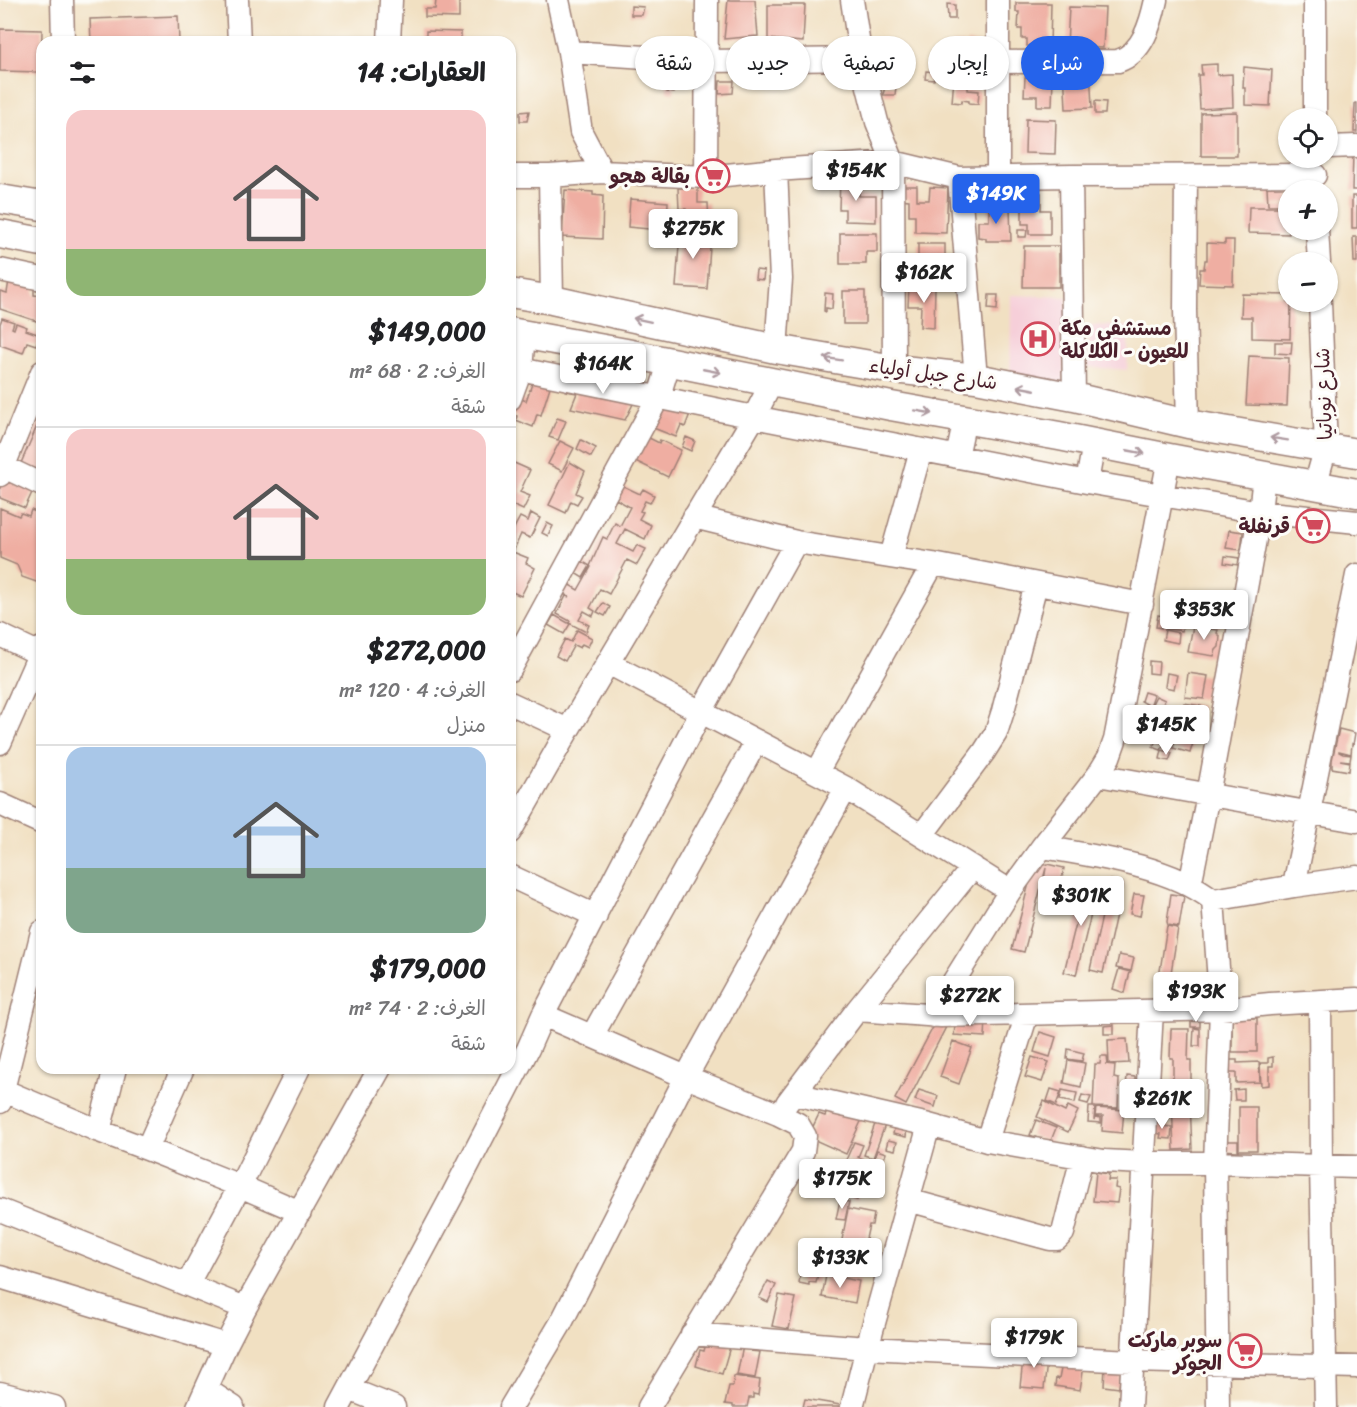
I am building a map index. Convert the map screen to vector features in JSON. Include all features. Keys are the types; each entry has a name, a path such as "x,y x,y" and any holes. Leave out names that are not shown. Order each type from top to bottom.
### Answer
{"main road":[{"path":"0,199 36,205"},
{"path":"0,234 36,241"},
{"name":"شارع جبل أولياء","path":"516,294 776,349 894,369 976,378 1188,424 1357,453"},
{"name":"شارع جبل أولياء","path":"517,334 1357,493"}],"street":[{"path":"62,0 63,36"},
{"path":"237,0 239,36"},
{"path":"389,36 391,0"},
{"path":"558,0 569,52 581,132 602,172"},
{"path":"707,0 707,36"},
{"path":"852,0 857,36"},
{"path":"997,36 998,0"},
{"path":"1009,62 1118,62 1132,55 1144,37 1154,13 1156,0"},
{"path":"1315,0 1315,108"},
{"path":"569,52 635,56"},
{"path":"714,61 822,60"},
{"path":"706,177 707,90"},
{"path":"869,90 877,122 893,162 894,369"},
{"path":"997,90 998,178"},
{"path":"1338,147 1357,146"},
{"path":"516,176 602,172 706,177 893,162 959,178 1315,174"},
{"path":"776,170 782,279 776,349"},
{"path":"550,176 552,300"},
{"path":"1071,176 1074,398"},
{"path":"1186,176 1185,310 1188,424"},
{"path":"959,178 976,378"},
{"path":"0,270 36,278"},
{"name":"شارع نوباتيا","path":"1315,486 1326,447 1320,312"},
{"path":"516,351 517,334"},
{"path":"516,659 659,396 669,363"},
{"path":"516,368 884,443 1162,496 1260,512 1357,522"},
{"path":"516,821 754,417 772,382"},
{"path":"36,386 1,469 36,483"},
{"path":"884,443 891,406"},
{"path":"957,457 965,419"},
{"path":"1087,482 1094,443"},
{"path":"891,557 921,450"},
{"path":"932,1016 1010,891 1098,775 1109,757 1115,740 1169,458"},
{"path":"1190,885 1260,512 1264,476"},
{"path":"694,517 796,542 933,564 1142,604"},
{"path":"519,1045 543,1015 701,712 796,542"},
{"path":"817,772 933,564"},
{"path":"1294,886 1357,574"},
{"path":"922,835 996,733 1036,584"},
{"path":"0,635 36,650"},
{"path":"0,743 36,663"},
{"path":"608,663 846,788 1010,891"},
{"path":"516,707 568,730"},
{"path":"592,1036 756,741"},
{"path":"1098,775 1357,821"},
{"path":"511,1407 561,1323 686,1077 846,788"},
{"path":"0,804 36,820"},
{"path":"1042,847 1103,857 1146,869 1190,885 1213,900 1357,877"},
{"path":"778,1114 857,1010 972,867"},
{"path":"516,879 596,916"},
{"path":"1213,900 1221,1009 1215,1163 1218,1407"},
{"path":"36,956 1,1094 147,1149 300,1212"},
{"path":"857,1010 932,1016 1027,1014 1221,1009 1357,999"},
{"path":"1320,1002 1326,1407"},
{"path":"1130,1407 1152,1011"},
{"path":"987,1141 1027,1014"},
{"path":"543,1015 778,1114 798,1124 806,1136 803,1151 649,1407"},
{"path":"99,1131 113,1074"},
{"path":"147,1149 180,1074"},
{"path":"187,1285 296,1074"},
{"path":"233,1407 202,1399 245,1308 377,1074"},
{"path":"394,1407 344,1398 452,1196 506,1074"},
{"path":"795,1094 987,1141 1104,1161 1357,1167"},
{"path":"852,1407 928,1125"},
{"path":"908,1200 1057,1239 1063,1233 1082,1157"},
{"path":"0,1210 245,1308"},
{"path":"0,1277 226,1345"},
{"path":"692,1335 867,1348 1133,1361 1357,1367"},
{"path":"0,1393 54,1407"}],"shaded area":[{"name":"مستشفى مكة للعيون - الكلاكلة","path":"1011,295 1067,297 1063,391 1010,380"},
{"path":"1089,325 1129,326 1127,370 1088,367"}],"building":[{"path":"436,0 459,0 459,18 425,17 425,9 435,9"},
{"path":"728,0 755,0 758,36 726,36 724,39"},
{"path":"1016,3 1051,3 1050,36 1022,36 1022,29 1018,29 1019,12 1016,12"},
{"path":"947,4 955,5 955,19 948,19"},
{"path":"768,5 805,5 803,36 768,36"},
{"path":"631,6 644,7 642,15 631,15"},
{"path":"1069,7 1105,8 1104,36 1068,36"},
{"path":"178,16 179,36 91,36 90,19"},
{"path":"0,29 42,30 42,36 36,36 36,72 0,71"},
{"path":"426,31 461,32 461,36 426,36"},
{"path":"1217,64 1217,75 1232,74 1233,107 1200,109 1198,75 1202,75 1201,65"},
{"path":"1244,67 1272,70 1270,106 1245,105"},
{"path":"720,81 726,81 726,90 733,90 733,93 719,94"},
{"path":"884,90 896,90 895,95 883,95"},
{"path":"953,90 979,91 978,104 962,100 962,103 952,102"},
{"path":"1024,90 1053,90 1052,106 1037,106 1037,96 1024,96"},
{"path":"1065,90 1091,90 1092,108 1066,109"},
{"path":"1095,101 1106,102 1105,114 1095,114"},
{"path":"1355,103 1357,103 1357,132 1354,132"},
{"path":"529,111 527,121 520,121 520,112"},
{"path":"1237,112 1237,156 1201,156 1201,113"},
{"path":"1026,119 1056,120 1055,154 1025,153"},
{"path":"1353,153 1357,153 1357,190 1352,190"},
{"path":"840,179 860,179 859,196 876,196 876,222 845,221 845,209 839,209"},
{"path":"901,186 917,186 917,200 929,200 930,187 948,188 946,233 915,232 915,215 909,215 909,200 900,199"},
{"path":"1267,187 1278,187 1278,205 1268,205"},
{"path":"678,188 698,188 698,203 708,203 709,224 712,223 712,230 687,231 686,209 679,209"},
{"path":"565,190 593,192 593,195 603,196 602,239 562,237"},
{"path":"1022,193 1041,193 1041,210 1050,210 1050,234 1029,234 1029,224 1022,224"},
{"path":"1352,196 1357,196 1357,228 1352,228"},
{"path":"630,199 668,202 667,221 670,221 670,231 628,227"},
{"path":"989,207 1010,207 1011,241 986,241 986,238 978,237 978,221 989,221"},
{"path":"1249,207 1278,207 1278,234 1248,233"},
{"path":"1018,230 1027,230 1026,237 1018,237"},
{"path":"680,231 711,234 707,289 676,287"},
{"path":"840,233 877,233 877,252 866,252 866,264 840,264"},
{"path":"1353,237 1357,237 1357,262 1354,262"},
{"path":"1225,240 1234,240 1233,285 1199,284 1200,269 1204,269 1205,260 1207,260 1207,243 1225,244"},
{"path":"918,244 945,244 945,261 937,261 937,279 918,279"},
{"path":"1024,246 1059,246 1059,287 1023,287"},
{"path":"902,261 916,263 913,285 899,283"},
{"path":"756,270 764,271 763,280 755,279"},
{"path":"10,274 36,288 34,295 36,295 36,321 0,309 0,291 7,293"},
{"path":"909,286 935,287 934,328 920,327 921,306 908,306"},
{"path":"843,291 865,291 865,324 843,324"},
{"path":"825,293 833,294 832,309 826,308 826,312 824,311"},
{"path":"1242,294 1278,295 1278,312 1291,312 1290,339 1252,338 1252,317 1241,317"},
{"path":"989,295 998,295 997,310 988,309"},
{"path":"2,318 14,322 12,328 14,329 16,323 27,327 26,330 36,334 36,345 27,342 23,353 0,345"},
{"path":"1275,342 1292,342 1291,354 1275,353"},
{"path":"1249,356 1289,358 1287,406 1246,405"},
{"path":"586,370 639,383 633,404 625,420 571,408 577,393 565,391 568,378 582,380"},
{"path":"533,381 550,387 541,415 537,414 533,427 516,420 517,397 526,401"},
{"path":"660,399 691,411 685,427 681,425 676,437 646,425"},
{"path":"557,418 566,421 558,440 549,437"},
{"path":"36,428 36,469 21,463"},
{"path":"641,434 681,450 668,477 629,458"},
{"path":"686,437 695,441 691,451 682,447"},
{"path":"581,440 596,448 591,457 577,449"},
{"path":"560,441 574,448 562,471 548,464"},
{"path":"570,462 585,471 576,493 582,496 577,504 571,501 566,513 549,505"},
{"path":"516,464 530,470 520,492 530,496 523,510 516,507"},
{"path":"36,477 36,484 25,508 0,498 0,479"},
{"path":"627,478 623,486 640,494 643,489 654,495 650,503 645,501 639,519 651,525 645,539 625,529 617,544 633,552 637,545 646,549 637,565 627,560 609,594 600,589 590,608 595,611 593,616 584,611 579,620 589,625 586,632 557,614 566,596 569,597 555,589 561,580 578,590 591,567 603,537 607,539 615,523 620,526 630,507 616,499 612,507 602,502"},
{"path":"0,508 19,516 21,513 29,516 31,510 36,512 36,582 22,577 17,565 0,558"},
{"path":"531,513 540,518 530,538 521,534 516,545 516,525 520,517 528,521"},
{"path":"547,523 553,526 548,536 542,533"},
{"path":"1229,530 1243,532 1241,550 1226,548"},
{"path":"516,553 528,558 526,563 535,568 521,596 516,594"},
{"path":"573,556 590,566 583,578 567,568"},
{"path":"1225,556 1239,558 1238,565 1224,563"},
{"path":"1199,595 1208,596 1203,625 1194,623"},
{"path":"1212,601 1222,602 1221,613 1211,611"},
{"path":"603,603 610,607 605,616 597,612"},
{"path":"554,615 570,624 564,634 548,625"},
{"path":"1158,615 1184,620 1182,631 1156,627"},
{"path":"1211,617 1221,618 1220,627 1210,625"},
{"path":"1193,626 1218,630 1219,647 1214,656 1188,652"},
{"path":"577,630 592,638 588,647 582,644 580,648 574,645 565,661 556,656 565,639 571,642"},
{"path":"1165,630 1179,633 1178,643 1163,640"},
{"path":"1149,661 1159,662 1158,674 1149,673"},
{"path":"1167,673 1177,675 1174,689 1165,687"},
{"path":"1188,673 1208,676 1204,699 1185,697"},
{"path":"1144,692 1154,695 1150,706 1141,701"},
{"path":"1156,696 1165,700 1161,708 1152,704"},
{"path":"1184,703 1201,706 1197,730 1179,731"},
{"path":"1145,705 1153,709 1149,718 1141,713"},
{"path":"1132,710 1140,713 1138,720 1129,717"},
{"path":"1138,723 1148,728 1146,737 1137,735"},
{"path":"1161,726 1169,730 1164,738 1157,735"},
{"path":"1339,729 1355,733 1351,754 1339,751 1351,755 1350,761 1340,760 1350,762 1349,771 1332,768"},
{"path":"1187,734 1195,736 1190,753 1173,748 1176,738 1185,741"},
{"path":"1157,738 1165,742 1161,750 1153,747"},
{"path":"1162,750 1172,753 1169,761 1160,759"},
{"path":"1034,864 1064,868 1061,884 1044,880 1046,868 1024,952 1012,949"},
{"path":"1087,879 1099,882 1076,975 1064,972"},
{"path":"1110,880 1123,883 1103,973 1090,970"},
{"path":"1134,894 1144,895 1140,916 1130,914"},
{"path":"1171,894 1184,896 1179,927 1168,925 1167,922"},
{"path":"1167,926 1178,928 1168,992 1157,990"},
{"path":"1119,955 1134,958 1131,971 1116,968"},
{"path":"1119,969 1130,972 1125,993 1113,989"},
{"path":"1198,975 1199,995 1182,996 1181,976"},
{"path":"1232,1012 1244,1018 1257,1018 1257,1052 1232,1052"},
{"path":"956,1017 986,1020 985,1037 954,1035"},
{"path":"938,1018 948,1023 906,1105 895,1099"},
{"path":"1200,1018 1200,1027 1191,1027 1191,1019"},
{"path":"1114,1025 1114,1034 1104,1034 1104,1026"},
{"path":"1194,1028 1200,1029 1200,1046 1193,1046"},
{"path":"1171,1029 1189,1029 1188,1060 1191,1060 1191,1093 1173,1093 1173,1058 1170,1058"},
{"path":"1040,1032 1056,1037 1050,1057 1034,1052"},
{"path":"1127,1039 1129,1063 1109,1064 1108,1040"},
{"path":"953,1041 972,1048 959,1084 940,1077"},
{"path":"1068,1049 1084,1053 1082,1061 1067,1059"},
{"path":"1101,1056 1107,1056 1108,1064 1105,1064 1115,1065 1114,1078 1119,1079 1118,1108 1093,1107 1095,1064 1100,1064"},
{"path":"1032,1057 1049,1062 1042,1082 1025,1077"},
{"path":"1273,1057 1273,1066 1269,1066 1269,1085 1261,1086 1260,1063 1268,1063 1268,1058"},
{"path":"1068,1060 1085,1063 1081,1087 1064,1083"},
{"path":"1222,1060 1237,1060 1237,1063 1259,1062 1260,1082 1236,1083 1236,1073 1222,1073"},
{"path":"1127,1076 1135,1077 1134,1089 1126,1088"},
{"path":"1051,1089 1061,1092 1056,1105 1047,1101"},
{"path":"1244,1089 1244,1100 1235,1100 1234,1090"},
{"path":"919,1090 938,1096 935,1107 915,1100"},
{"path":"1062,1090 1077,1093 1075,1103 1060,1100"},
{"path":"1082,1095 1091,1097 1088,1104 1080,1102"},
{"path":"832,1101 864,1115 846,1154 808,1137 819,1114 825,1116"},
{"path":"1044,1101 1065,1112 1068,1106 1078,1111 1068,1132 1037,1117"},
{"path":"1190,1102 1192,1149 1174,1150 1172,1103"},
{"path":"1089,1107 1095,1107 1094,1120 1095,1117 1101,1118 1101,1123 1088,1122"},
{"path":"1239,1107 1257,1107 1257,1150 1239,1150"},
{"path":"1096,1108 1124,1110 1122,1133 1102,1131 1103,1116 1095,1116"},
{"path":"1154,1119 1162,1119 1161,1126 1172,1127 1171,1139 1160,1138 1161,1134 1153,1133"},
{"path":"1036,1120 1056,1128 1050,1143 1030,1135"},
{"path":"876,1121 885,1125 873,1158 864,1155"},
{"path":"895,1124 907,1126 906,1137 893,1134"},
{"path":"888,1140 897,1142 895,1150 886,1148"},
{"path":"1221,1141 1238,1141 1238,1151 1221,1150"},
{"path":"854,1142 863,1145 858,1157 863,1159 861,1166 846,1160"},
{"path":"877,1150 886,1153 883,1162 874,1159"},
{"path":"814,1161 835,1172 825,1192 804,1181"},
{"path":"1096,1172 1109,1174 1108,1180 1116,1180 1115,1188 1119,1189 1117,1203 1093,1201"},
{"path":"846,1173 856,1175 853,1185 844,1183"},
{"path":"849,1188 859,1190 857,1200 846,1197 846,1200 841,1199 843,1192 848,1193"},
{"path":"840,1200 849,1202 845,1220 836,1219"},
{"path":"848,1209 874,1214 864,1248 841,1245"},
{"path":"801,1270 818,1273 816,1283 809,1282 809,1285 799,1283"},
{"path":"826,1275 859,1281 855,1303 822,1297"},
{"path":"768,1281 776,1285 768,1302 759,1298"},
{"path":"779,1295 796,1298 789,1329 772,1326"},
{"path":"707,1340 732,1340 722,1374 696,1366 700,1350 704,1351"},
{"path":"743,1346 752,1348 751,1351 760,1352 755,1378 737,1375"},
{"path":"1024,1350 1048,1352 1044,1389 1020,1387"},
{"path":"1064,1354 1085,1358 1080,1390 1055,1386 1056,1378 1059,1379"},
{"path":"1105,1367 1121,1369 1119,1388 1104,1386"},
{"path":"734,1376 760,1380 758,1395 753,1394 753,1398 749,1398 747,1407 733,1407 733,1405 725,1404 729,1386 733,1386"},
{"path":"805,1399 846,1406 803,1407"}],"place":[{"name":"بقالة هجو","path":"713,176"},
{"name":"مستشفى مكة للعيون - الكلاكلة","path":"1038,339"},
{"name":"قرنفلة","path":"1313,526"},
{"name":"سوبر ماركت الجوكر","path":"1245,1351"}]}
